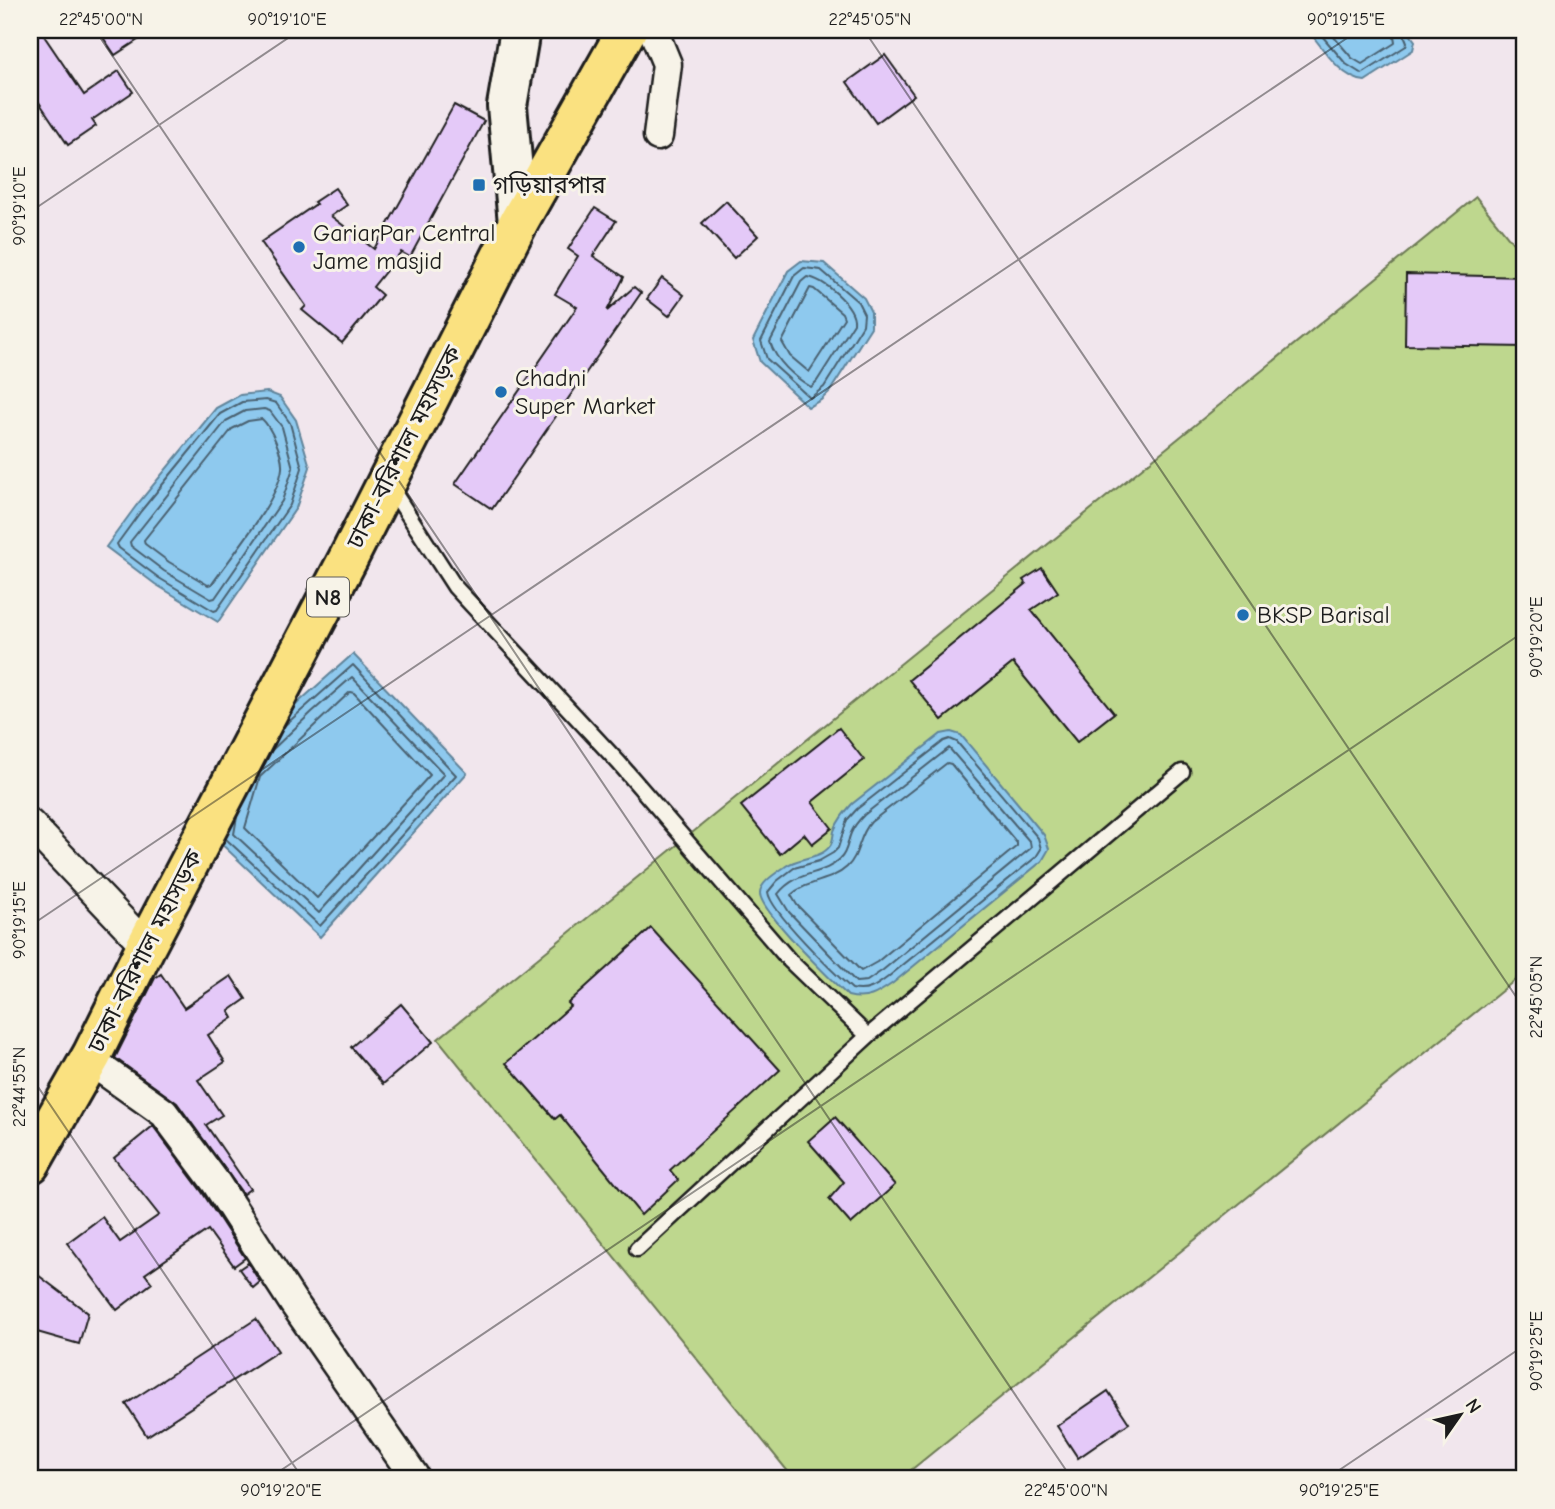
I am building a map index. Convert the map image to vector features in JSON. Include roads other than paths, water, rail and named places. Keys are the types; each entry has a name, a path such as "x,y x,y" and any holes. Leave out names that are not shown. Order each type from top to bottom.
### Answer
{"highway":[{"name":"ঢাকা-বরিশাল মহাসড়ক","path":"30,1164 92,1055 518,223 627,30"}],"main road":[{"path":"518,223 507,106 520,30"}],"street":[{"path":"653,30 667,64 658,136"},
{"path":"30,824 146,946"},
{"path":"92,1055 102,1069 164,1113 216,1183 293,1302 416,1479"}],"lane":[{"path":"386,481 455,587 619,763 789,960 868,1035"},
{"path":"637,1249 868,1035 1182,772"}],"water":[{"path":"1308,30 1407,30 1415,41 1413,50 1365,81 1348,75 1340,68"},
{"path":"801,261 824,263 864,298 871,312 871,327 830,391 808,407 760,362 753,340 788,271"},
{"path":"267,392 280,397 296,420 310,467 296,508 218,622 155,584 106,547 216,408 240,395"},
{"path":"353,654 467,773 320,937 215,838 236,764 301,700"},
{"path":"951,732 961,735 1044,835 1049,849 1042,861 893,983 872,996 848,996 771,914 763,902 761,889 786,866 826,850 832,843 838,823 852,804 941,734"}],"place":[{"name":"গড়িয়ারপার","path":"479,185"},
{"name":"GariarPar Central Jame masjid","path":"299,247"},
{"name":"Chadni Super Market","path":"501,392"},
{"name":"BKSP Barisal","path":"1243,615"}]}
